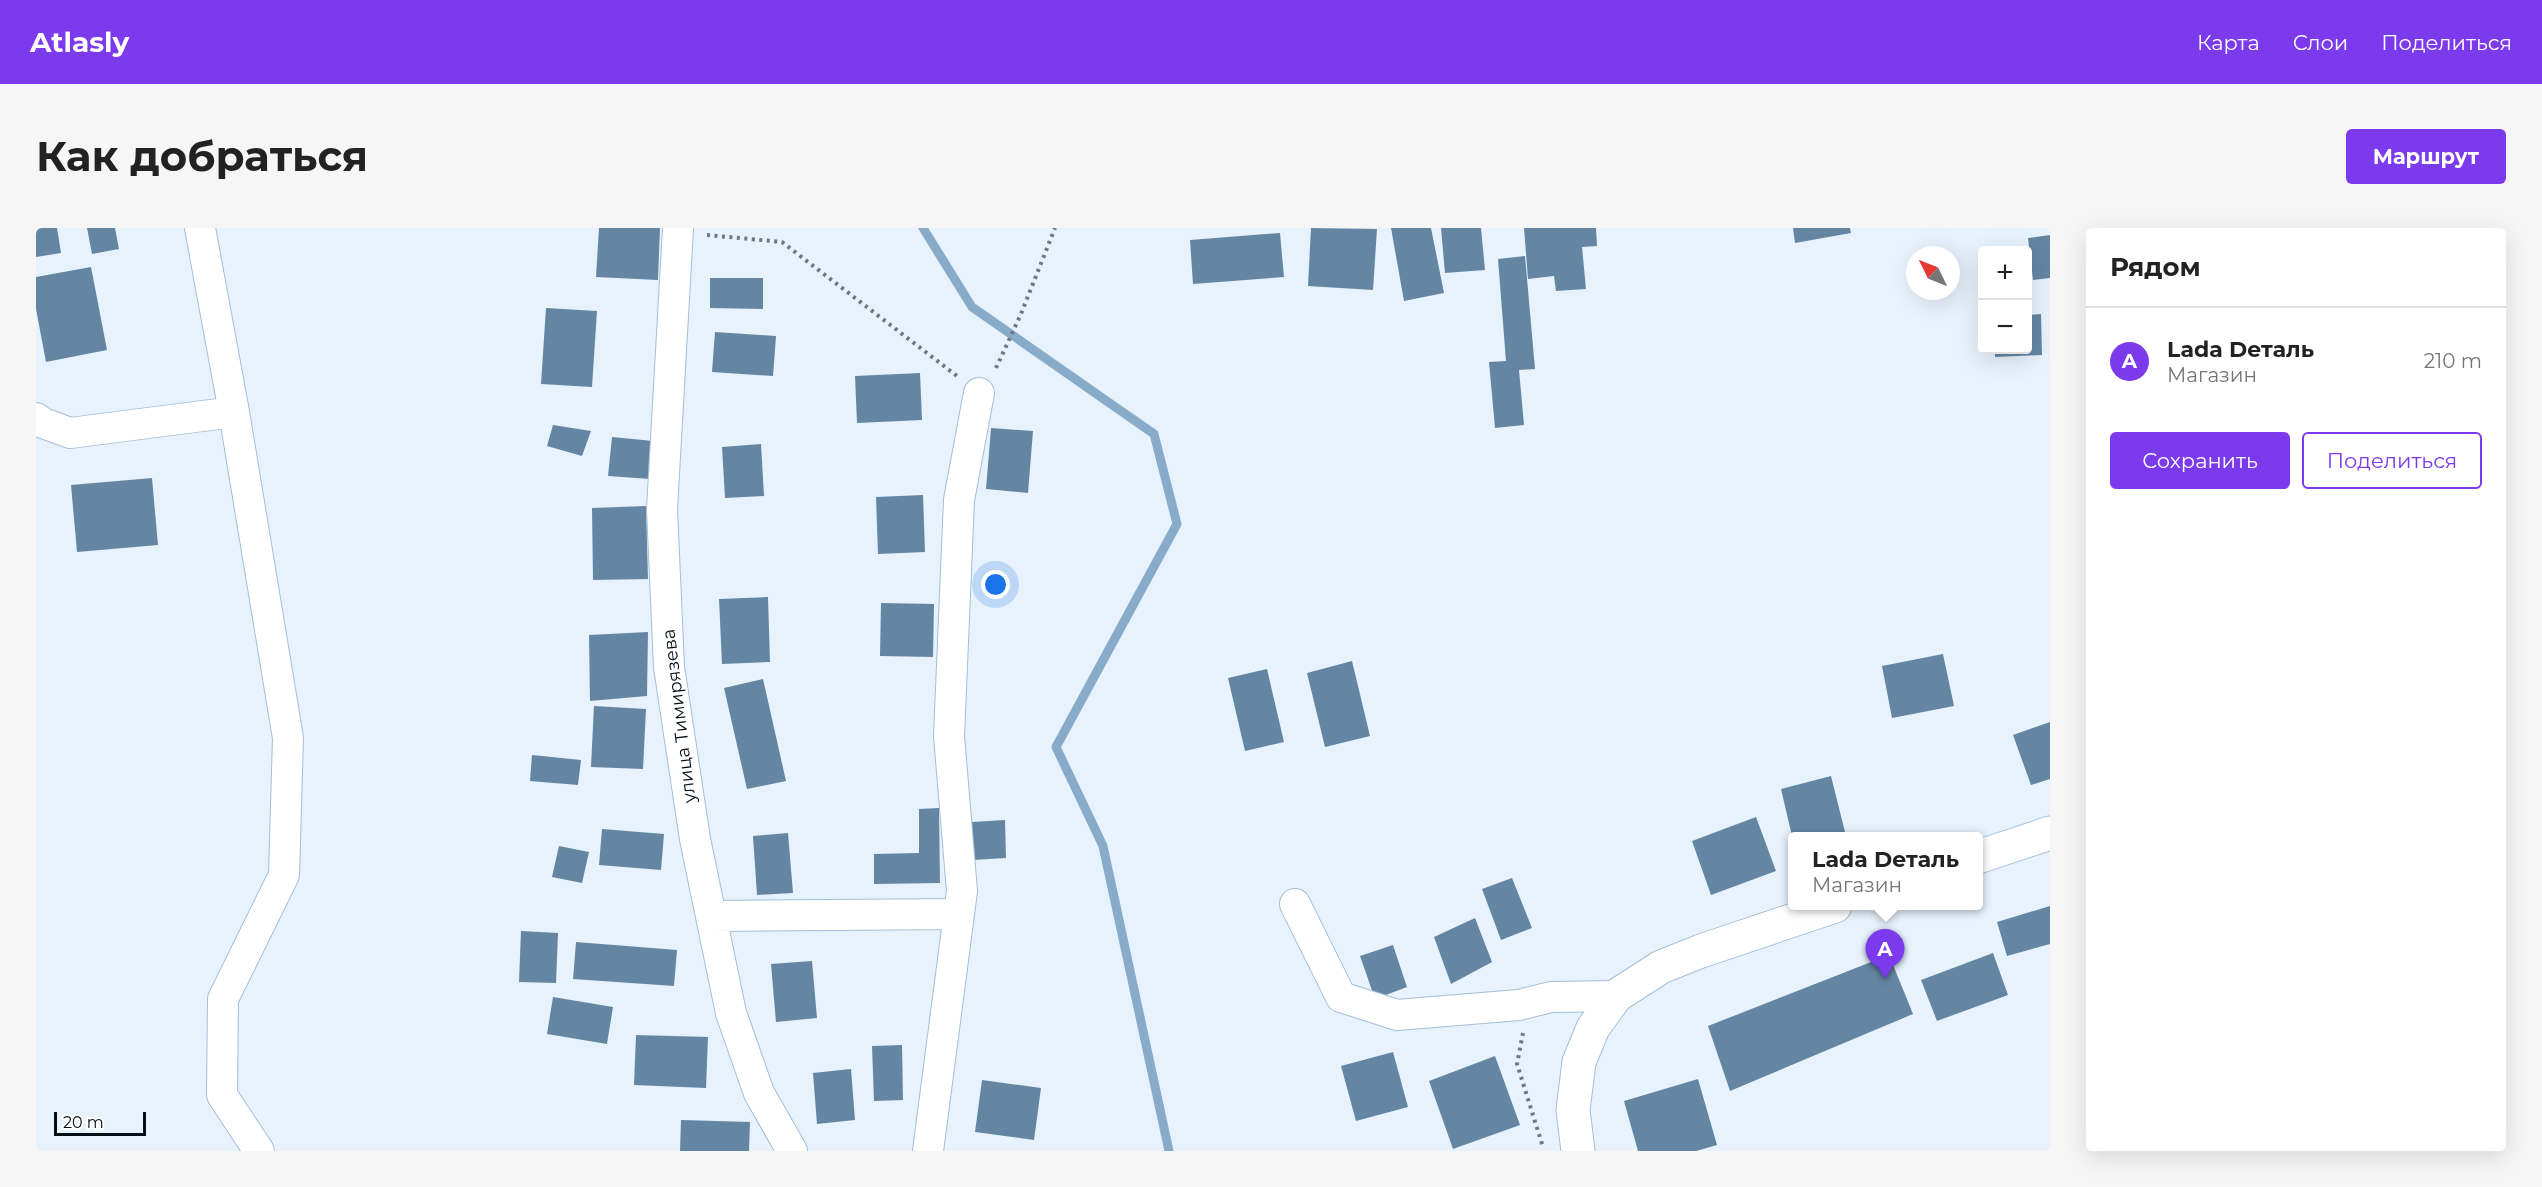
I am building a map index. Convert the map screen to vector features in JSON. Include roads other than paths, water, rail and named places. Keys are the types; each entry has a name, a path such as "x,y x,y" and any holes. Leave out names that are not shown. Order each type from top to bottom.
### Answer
{"main road":[{"path":"1983,855 2050,833"},
{"path":"1578,1151 1573,1110 1579,1062 1593,1028 1616,996 1661,967 1701,951 1823,910"}],"street":[{"path":"200,228 234,412 288,738 284,875 223,999 222,1095 259,1151"},
{"name":"улица Тимирязева","path":"678,230 662,509 669,667 695,839 730,1014 759,1093 792,1151"},
{"path":"928,1151 962,891 949,736 959,500 986,383"},
{"path":"36,418 70,433 234,412"},
{"path":"1295,904 1341,997 1396,1015 1519,1005 1551,997 1616,996"},
{"path":"711,916 959,914"}],"waterway":[{"path":"923,228 972,307 1154,434 1177,524 1056,747 1103,846 1169,1151"}],"place":[{"name":"Lada Dеталь","path":"1885,979"}]}
